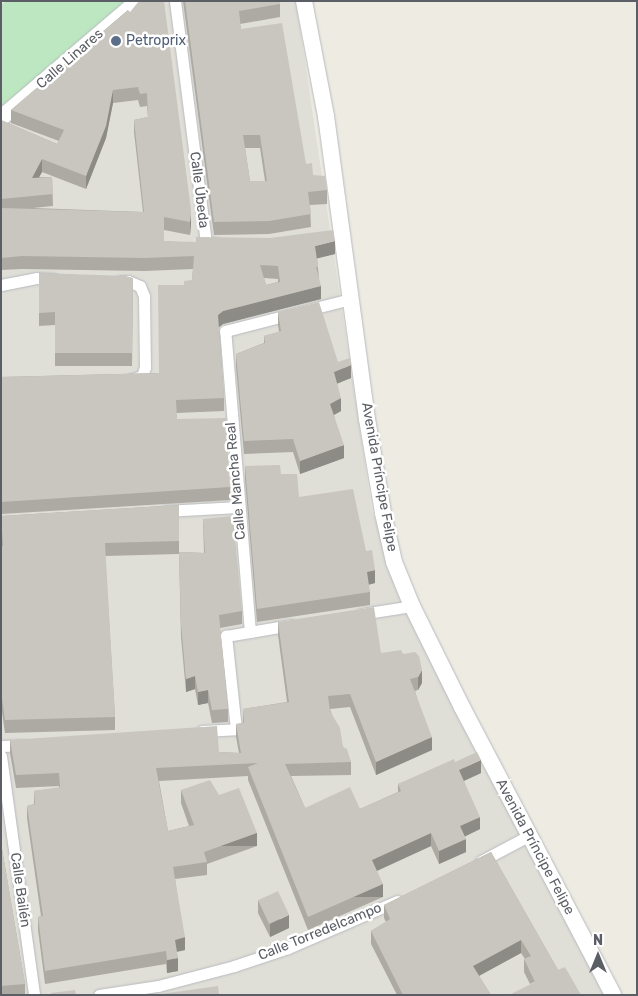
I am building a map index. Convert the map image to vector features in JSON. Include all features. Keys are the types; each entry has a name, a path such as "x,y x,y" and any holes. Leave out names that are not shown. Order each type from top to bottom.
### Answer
{"main road":[{"name":"Calle Linares","path":"1,118 138,1"},
{"name":"Avenida Príncipe Felipe","path":"304,1 326,116 338,234 351,299 383,513 394,562 412,606 528,836 613,995"}],"street":[{"name":"Calle Úbeda","path":"175,1 206,243 224,242"},
{"path":"1,285 37,278 65,279"},
{"path":"110,280 128,281 140,286 144,296 145,367 142,376 133,380 114,380"},
{"name":"Calle Mancha Real","path":"250,632 238,507 225,331 351,299"},
{"path":"149,512 238,507"},
{"path":"345,617 412,606"},
{"path":"187,732 236,729 226,636 307,623"},
{"path":"1,746 40,743"},
{"name":"Calle Bailén","path":"1,756 6,827 34,995"},
{"path":"468,867 528,836"},
{"name":"Calle Torredelcampo","path":"99,995 158,986 234,966 288,948 407,896"}],"shaded area":[{"path":"129,1 296,1 372,511 412,606 605,995 1,995 1,112"}],"green space":[{"path":"6,1 129,1 1,107 1,5"}],"building":[{"path":"139,1 164,1 191,210 190,222 164,217 164,241 196,242 196,237 270,238 333,230 335,241 315,246 318,267 316,267 321,286 223,311 218,315 224,398 176,400 177,419 226,418 230,487 1,502 1,377 159,373 158,285 184,285 184,281 192,280 194,256 144,258 22,256 1,258 1,208 144,212 134,120 148,117 147,93 140,94 138,87 113,90 106,126 86,176 42,159 32,178 52,177 53,194 1,199 1,120 57,144 64,130 11,110 128,10 130,12","holes":["260,265 278,266 280,282 266,285"]},
{"path":"185,1 280,1 280,4 239,11 241,29 282,23 306,164 312,163 313,175 325,176 327,190 308,192 311,214 269,221 214,222","holes":["243,135 260,135 267,181 250,181"]},
{"path":"39,273 126,276 133,278 132,353 55,353 55,312 39,313"},
{"path":"319,302 338,362 350,358 351,365 334,372 341,398 330,404 344,445 300,461 293,439 244,441 236,354 265,343 264,336 281,331 278,312"},
{"path":"280,465 281,474 297,474 299,497 353,489 366,551 372,550 375,570 367,572 370,592 257,609 245,466"},
{"path":"179,505 179,541 105,543 115,717 5,720 1,692 1,546 3,546 1,516"},
{"path":"233,516 242,611 219,615 228,709 212,710 208,690 198,692 195,676 186,679 181,624 179,552 205,553 203,519"},
{"path":"374,607 381,653 401,650 403,654 415,652 419,656 422,670 418,677 410,679 432,737 376,762 350,694 328,696 330,711 340,728 343,747 347,749 351,762 285,764 305,808 350,787 360,809 401,791 398,784 454,759 455,762 477,752 481,760 459,770 480,817 460,826 466,839 439,851 431,833 372,860 383,884 308,917 248,767 258,763 156,768 168,831 194,825 181,790 210,780 219,795 239,788 257,833 204,852 207,862 173,867 185,937 175,940 178,958 167,960 166,951 45,971 38,917 43,916 27,806 35,804 34,791 60,787 59,773 16,775 10,740 217,726 219,752 241,753 236,724 244,723 243,709 289,702 278,622"},
{"path":"1,843 25,984 1,986"},
{"path":"491,852 558,970 565,967 581,995 509,995 535,982 524,959 531,956 521,940 473,966 491,995 403,995 371,931 390,919 384,905"},
{"path":"278,891 289,915 269,924 258,900"},
{"path":"218,986 219,995 154,995"},
{"path":"75,990 76,995 51,995 51,993"}],"place":[{"name":"Petroprix","path":"116,41"}]}
